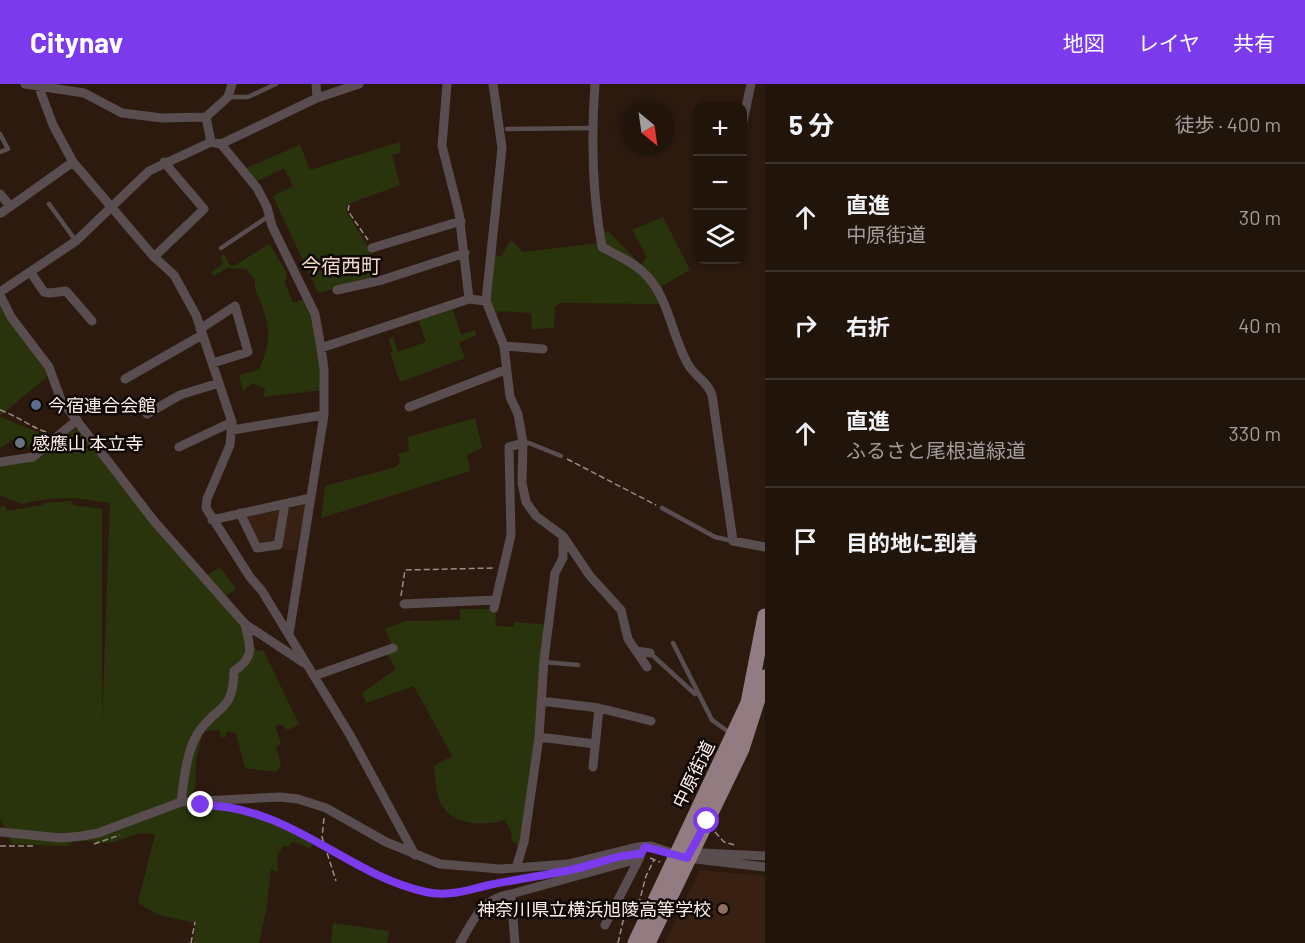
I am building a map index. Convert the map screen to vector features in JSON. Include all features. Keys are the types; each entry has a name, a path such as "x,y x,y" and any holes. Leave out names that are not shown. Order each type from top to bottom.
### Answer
{"main road":[{"name":"中原街道","path":"697,830 747,703 765,616"},
{"name":"中原街道","path":"648,943 697,830 742,749 765,677"},
{"name":"中原街道","path":"635,943 685,855"}],"street":[{"path":"25,84 84,93 122,113 162,118 206,117 228,97 232,84"},
{"path":"316,84 317,98"},
{"path":"306,664 245,624 154,521 57,394 49,367 11,317 1,291 76,241 149,171 164,162 211,142 221,144 317,98 359,84"},
{"path":"447,84 442,146 460,220 469,299"},
{"path":"493,84 501,148 486,301 504,346 505,370 510,397 518,414 523,443 522,483 526,502 536,516 563,536 590,576 621,610 628,639 647,668"},
{"path":"595,84 592,128 595,206 602,247 648,276 660,296 690,367 710,388 734,541 765,547"},
{"path":"747,105 752,84"},
{"path":"38,85 53,125 73,162 180,284 213,363 232,426 230,445 207,499 206,508 289,634 350,735 415,855"},
{"path":"206,117 211,142"},
{"path":"221,144 257,188 315,314 321,348 324,415 289,634"},
{"path":"1,213 73,162"},
{"path":"154,257 204,209 164,162"},
{"path":"0,194 10,206"},
{"path":"372,248 460,220"},
{"path":"337,290 382,280 465,253"},
{"path":"31,273 44,292 66,291 92,321"},
{"path":"321,348 469,299 486,301"},
{"path":"125,379 201,332 235,306 248,352 213,363"},
{"path":"504,346 543,349"},
{"path":"409,407 505,370"},
{"path":"147,414 180,395 219,383"},
{"path":"179,447 232,426 324,415"},
{"path":"0,462 33,457 77,420"},
{"path":"404,604 495,604 511,535 509,447 523,443"},
{"path":"212,520 311,498"},
{"path":"240,513 257,548 278,545 285,504"},
{"path":"516,868 524,842 539,737 544,662 555,573 564,558 563,536"},
{"path":"181,802 187,766 198,734 231,700 234,671 247,662 251,649 245,624"},
{"path":"314,676 393,648"},
{"path":"636,651 651,653"},
{"path":"541,701 599,708 651,721"},
{"path":"593,767 599,708"},
{"path":"539,737 595,744"},
{"path":"0,832 61,838 82,836 98,833 181,802 196,799 280,797 298,799 326,808 386,842 440,864 500,869 568,864 641,853 765,856"},
{"path":"460,943 483,905 497,897 641,853"},
{"path":"605,925 641,853"},
{"path":"685,855 765,867"},
{"path":"511,894 515,943"}],"lane":[{"path":"228,97 248,97 276,84"},
{"path":"507,129 592,128"},
{"path":"0,134 8,149 0,152"},
{"path":"50,204 76,241"},
{"path":"221,248 269,216"},
{"path":"523,443 561,456"},
{"path":"662,508 715,537 734,541"},
{"path":"673,643 699,699 712,720 734,736"},
{"path":"651,653 699,699"},
{"path":"544,662 579,664"}],"path":[{"path":"349,205 348,211 372,248"},
{"path":"0,410 16,416 24,424 46,432"},
{"path":"561,456 662,508"},
{"path":"404,604 401,584 405,570 504,568"},
{"path":"226,808 277,820 392,880 426,892 448,894 544,875"},
{"path":"326,808 322,837 336,881"},
{"path":"697,830 724,842 744,846"},
{"path":"92,844 129,832"},
{"path":"0,846 43,846"},
{"path":"641,853 655,860 685,855"},
{"path":"618,943 623,921 639,903 646,876 655,860"},
{"path":"191,943 195,922"}],"shaded area":[{"path":"304,504 306,506 296,551 279,548 289,509"},
{"path":"281,509 275,541 258,545 246,516"},
{"name":"神奈川県立横浜旭陵高等学校","path":"700,870 765,876 765,943 665,943"}],"green space":[{"path":"399,142 401,152 392,155 400,185 348,204 346,211 371,252 380,276 318,293 273,196 293,186 284,168 256,182 246,168 300,145 310,170"},
{"path":"663,217 690,270 662,286 666,301 662,304 560,303 555,307 554,328 532,329 531,313 499,311 495,317 489,300 494,256 501,256 511,240 523,252 599,243 599,235 608,231 641,265 647,257 632,230"},
{"path":"269,244 287,273 285,283 293,303 305,299 310,310 318,343 322,390 264,397 265,388 252,383 243,391 239,375 259,370 265,353 268,332 265,315 256,292 255,280 246,269 227,268 214,276 211,272 224,263 220,257 224,254 230,265 234,266"},
{"path":"0,306 49,375 1,415 0,414"},
{"path":"452,307 461,335 475,330 476,335 459,343 465,358 400,382 390,353 393,352 389,339 393,337 398,352 426,342 418,319"},
{"name":"感應山 本立寺","path":"0,416 42,434 25,449 12,440 0,448"},
{"path":"475,418 482,448 467,455 470,471 321,518 325,486 396,467 400,462 398,454 409,451 408,437"},
{"path":"75,429 79,429 205,577 220,567 236,589 225,596 257,651 263,650 299,724 288,730 280,724 275,726 281,743 276,747 281,764 276,772 245,768 236,733 227,731 226,737 221,737 219,730 203,731 196,760 195,788 186,806 235,811 278,821 315,841 310,849 293,841 288,847 283,846 277,856 278,872 271,869 259,943 193,943 196,923 159,915 138,903 155,835 134,834 117,841 104,843 80,840 67,846 12,844 0,818 0,507 5,506 7,511 44,503 72,501 73,505 102,509 102,726 110,503 75,498 47,499 21,504 0,495 0,465 34,460"},
{"path":"460,609 497,609 495,626 514,627 515,622 548,625 538,737 519,846 512,841 511,831 505,820 486,823 467,822 458,819 444,808 436,787 434,766 452,756 414,686 366,703 362,693 396,669 387,654 394,650 385,629 406,621 460,620"},
{"path":"333,923 389,931 387,943 331,943"}],"place":[{"name":"今宿連合会館","path":"36,405"},
{"name":"感應山 本立寺","path":"20,443"},
{"name":"神奈川県立横浜旭陵高等学校","path":"723,909"}],"district":[{"name":"今宿西町","path":"341,265"}],"route":[{"path":"201,805 216,806 277,820 392,880 426,892 448,894 579,868 627,854 641,854 645,847 651,846 687,858 707,821"}]}
